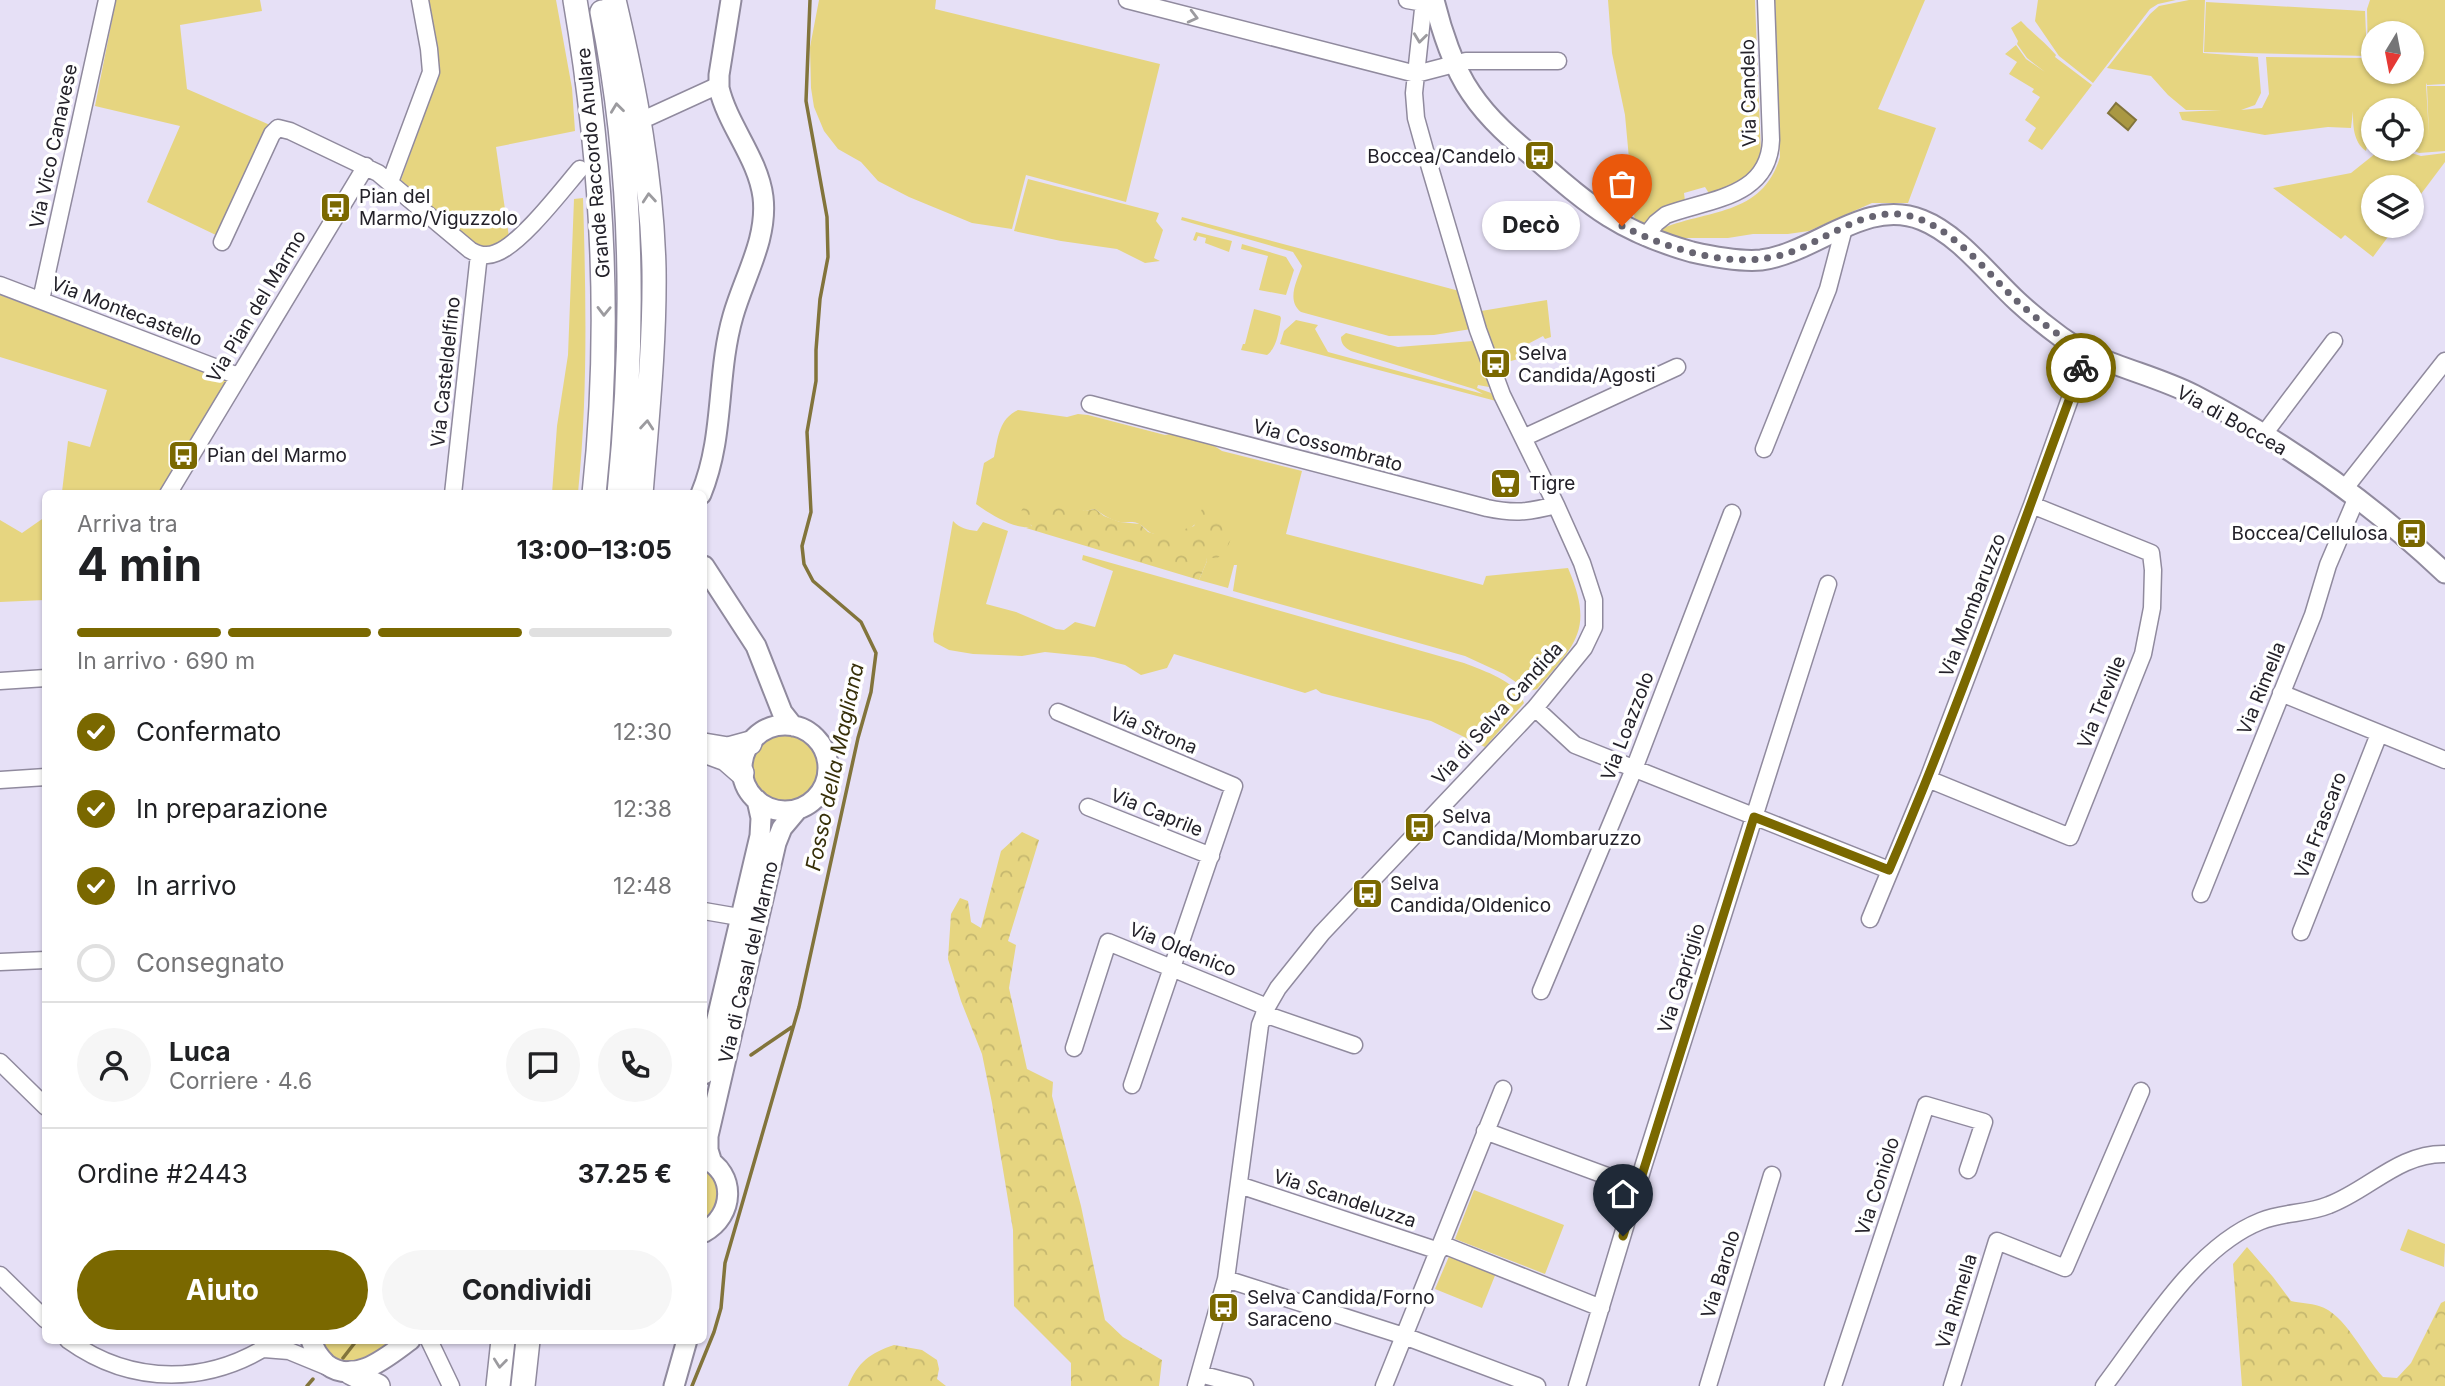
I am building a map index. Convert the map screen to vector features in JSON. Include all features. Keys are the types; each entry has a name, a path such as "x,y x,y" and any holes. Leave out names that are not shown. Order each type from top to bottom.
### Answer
{"highway":[{"name":"Grande Raccordo Anulare","path":"575,0 592,112 602,229 603,361 594,490"},
{"name":"Grande Raccordo Anulare","path":"600,0 621,144 628,269 626,408 619,490"},
{"path":"614,0 639,117 647,179 653,266 650,380 641,490"},
{"path":"707,745 728,749 759,736"},
{"path":"707,753 726,759 742,773"},
{"path":"498,1386 503,1344"},
{"path":"523,1386 528,1344"},
{"path":"342,1371 378,1386"}],"main road":[{"path":"703,490 711,469 718,436 728,336 759,241 764,208 754,167 722,98 719,85 731,0"},
{"name":"Via di Boccea","path":"1444,0 1453,57"},
{"name":"Via di Boccea","path":"1427,1 1473,96 1499,126 1591,207 1622,226 1645,237 1703,254 1751,260 1790,253 1867,218 1891,214 1929,223 1947,235 2020,304 2061,337 2087,351 2191,394 2264,434 2351,492 2445,573"},
{"path":"707,571 756,646 782,712 793,726 817,740 824,752 826,780 820,792 810,802 797,809 776,810 757,800 745,783 742,773 743,757 759,736 771,709 771,687"},
{"path":"759,736 780,725 793,726"},
{"name":"Via di Casal del Marmo","path":"707,1061 760,836 761,818 757,800"},
{"name":"Via di Casal del Marmo","path":"708,1160 708,1136 776,843 782,828 797,809"},
{"path":"707,1231 722,1217 728,1196 723,1174 708,1160"},
{"path":"313,1344 320,1358 342,1371 371,1368 404,1344"},
{"path":"674,1386 686,1344"}],"street":[{"name":"Via Vico Canavese","path":"41,300 107,0"},
{"path":"390,182 431,72 420,0"},
{"path":"1127,0 1416,74 1453,57 1558,61"},
{"path":"1407,0 1427,1"},
{"name":"Via Candelo","path":"1645,237 1666,215 1738,191 1752,183 1766,167 1771,140 1766,0"},
{"name":"Via di Selva Candida","path":"1198,1380 1226,1279 1265,1010 1278,988 1322,933 1535,708 1584,648 1590,638 1595,618 1590,586 1556,505 1502,396 1478,330 1416,118 1414,93 1427,1"},
{"path":"649,117 719,85"},
{"path":"222,242 275,129 287,130 366,166 390,182 462,244 479,254 493,254 505,248 542,214 580,169"},
{"name":"Via Pian del Marmo","path":"170,490 366,166"},
{"path":"1765,449 1828,289 1844,228"},
{"name":"Via Casteldelfino","path":"453,490 479,254"},
{"name":"Via Montecastello","path":"0,285 238,376"},
{"path":"2264,434 2334,341"},
{"name":"Via Mombaruzzo","path":"1870,919 1928,779 2087,351"},
{"name":"Via Rimella","path":"2201,894 2313,615 2351,492 2445,361"},
{"path":"1523,438 1677,367"},
{"name":"Via Cossombrato","path":"1090,404 1487,508 1528,513 1556,505"},
{"name":"Via Treville","path":"1928,779 2070,837 2143,654 2152,608 2151,553 2032,505"},
{"name":"Via Loazzolo","path":"1541,991 1634,769 1732,513"},
{"name":"Via Capriglio","path":"1577,1386 1637,1187 1828,584"},
{"path":"0,681 42,678"},
{"path":"2281,694 2445,760"},
{"path":"1535,708 1575,745 1889,870"},
{"name":"Via Strona","path":"1058,712 1234,786"},
{"name":"Via Frascaro","path":"2301,932 2379,734"},
{"path":"0,780 42,778"},
{"name":"Via Caprile","path":"1132,1085 1234,786"},
{"name":"Via Caprile","path":"1088,807 1211,856"},
{"path":"707,912 739,917"},
{"name":"Via Oldenico","path":"1074,1048 1108,942 1174,967 1265,1010 1354,1045"},
{"path":"0,962 42,960"},
{"path":"0,1062 42,1103"},
{"path":"1384,1386 1503,1088"},
{"name":"Via Rimella","path":"1952,1386 1997,1241 2065,1268 2141,1091"},
{"name":"Via Coniolo","path":"1833,1386 1926,1105 1984,1122 1968,1170"},
{"path":"1485,1131 1637,1187"},
{"path":"2104,1386 2180,1286 2231,1236 2263,1220 2328,1206 2404,1162 2423,1156 2445,1154"},
{"name":"Via Barolo","path":"1708,1386 1772,1175"},
{"name":"Via Scandeluzza","path":"1239,1185 1440,1247 1601,1308"},
{"path":"0,1275 42,1316"},
{"path":"1226,1279 1404,1336 1537,1386"},
{"path":"73,1344 85,1355 107,1367 145,1378 186,1378 218,1371 270,1345 342,1371"},
{"path":"431,1344 451,1386"},
{"path":"1198,1380 1245,1386"}],"green space":[{"path":"116,0 260,0 262,11 180,25 187,89 270,125 220,237 147,202 180,126 95,106"},
{"path":"426,0 556,0 572,88 575,131 496,147 509,237 487,250 474,245 401,180 436,81 436,59"},
{"path":"819,0 936,0 935,9 1160,64 1126,202 1026,175 1012,229 972,223 878,181 861,162 838,149 824,131 814,107 810,47"},
{"path":"1608,0 1755,0 1761,154 1748,178 1739,185 1710,195 1705,187 1684,193 1685,201 1664,210 1650,228 1635,224 1625,115 1612,53"},
{"path":"1775,0 1925,0 1878,109 1936,128 1908,203 1872,203 1809,231 1788,234 1679,238 1658,230 1731,208 1760,191 1772,177 1780,157"},
{"path":"2038,0 2176,0 2158,4 2150,9 2093,83 2059,56 2035,21"},
{"path":"2205,0 2203,53 2258,57 2261,93 2255,105 2241,110 2262,108 2269,94 2266,57 2361,58 2361,84 2424,84 2424,21 2367,21 2367,9 2370,0 2445,0 2445,84 2426,83 2429,137 2427,86 2445,86 2445,151 2424,153 2424,98 2361,98 2361,146 2356,138 2353,111 2351,128 2328,127 2265,135 2182,120 2179,112 2221,110 2186,110 2151,76 2107,68 2159,6"},
{"path":"2206,2 2365,11 2365,21 2361,21 2361,56 2204,52"},
{"path":"2021,21 2052,50 2055,57 2092,85 2042,150 2028,141 2036,128 2025,120 2040,97 2032,92 2034,89 2009,74 2017,62 2005,54 2016,45 2026,59 2045,72 2027,58 2017,44 2011,28"},
{"path":"2445,153 2445,162 2424,190 2424,175 2361,175 2361,238 2387,238 2373,257 2345,235 2341,239 2273,188 2351,173 2366,161 2424,161 2424,156"},
{"path":"1028,179 1159,213 1156,221 1163,230 1154,258 1160,261 1145,263 1117,249 1014,231"},
{"path":"583,198 585,382 581,456 578,490 552,490 557,426 568,355 574,199"},
{"path":"1182,217 1463,292 1471,329 1434,335 1389,336 1301,312 1293,296 1302,266 1293,252 1181,220"},
{"path":"1196,232 1232,241 1229,252 1205,243 1206,238 1198,236 1196,241 1193,240"},
{"path":"1242,244 1286,257 1294,270 1286,295 1259,290 1268,256 1241,249"},
{"path":"0,295 229,381 162,490 62,490 68,441 90,447 107,390 0,357"},
{"path":"1547,300 1551,337 1545,339 1543,336 1518,349 1518,359 1497,365 1481,311"},
{"path":"1254,309 1281,318 1275,343 1267,355 1241,350"},
{"path":"1296,320 1318,325 1315,329 1328,352 1483,394 1351,351 1344,346 1341,337 1346,333 1398,347 1473,341 1489,387 1478,385 1477,388 1491,393 1496,401 1280,344 1284,331"},
{"path":"1018,410 1067,417 1088,415 1165,435 1187,436 1202,440 1222,451 1302,471 1286,534 1483,585 1486,576 1568,568 1580,606 1577,634 1571,647 1551,673 1537,689 1529,691 1504,674 1465,656 1233,591 1237,565 1234,565 1228,588 1199,580 1207,561 1205,555 1208,554 1198,521 1183,531 1156,534 1137,523 1117,521 1095,509 1076,509 1030,524 1032,527 1011,524 976,504 984,463 994,457 1003,424"},
{"path":"1055,499 1072,503 1083,510 1095,509 1120,522 1140,524 1148,532 1155,534 1194,526 1202,509 1216,511 1233,529 1228,546 1220,556 1216,559 1206,555 1207,561 1199,580 1026,528 1032,526 1020,517 1024,506 1032,502"},
{"path":"42,519 42,600 0,602 0,520 22,533"},
{"path":"953,521 970,530 977,531 983,522 1008,531 986,604 1016,612 1056,629 1064,630 1075,622 1095,627 1113,571 1082,560 1083,555 1464,663 1507,683 1520,695 1524,703 1485,747 1431,721 1321,693 1316,689 1305,693 1174,654 1167,668 1141,675 1125,665 1094,657 1045,652 1022,656 973,654 949,650 934,642 933,634"},
{"path":"785,735 808,745 818,768 808,791 785,801 762,791 752,768 762,745"},
{"path":"1022,832 1039,840 1008,941 1016,945 1009,988 1027,1069 1053,1082 1052,1096 1081,1206 1105,1320 1123,1337 1162,1360 1159,1386 1071,1386 1071,1363 1014,1306 1013,1230 992,1103 982,1054 948,959 951,914 960,898 968,901 971,922 981,928 1001,851"},
{"path":"707,1172 715,1182 718,1196 717,1204 707,1220"},
{"path":"1474,1190 1564,1225 1545,1274 1455,1239"},
{"path":"2408,1229 2445,1244 2444,1267 2400,1250"},
{"path":"2247,1247 2291,1301 2319,1306 2337,1317 2383,1377 2397,1378 2411,1363 2441,1303 2445,1301 2445,1386 2242,1386 2233,1264"},
{"path":"1450,1254 1496,1273 1482,1308 1435,1289"},
{"path":"322,1344 386,1344 373,1353 354,1360 336,1358"},
{"path":"894,1345 922,1350 937,1360 937,1379 946,1386 848,1386 866,1360 878,1351"}],"shaded area":[{"path":"2116,103 2136,120 2128,130 2108,113"}],"waterway":[{"name":"Fosso della Magliana","path":"692,1386 721,1308 725,1263 799,1007 858,738 871,692 876,653 861,622 813,581 804,564 802,546 811,512 807,432 816,381 820,299 828,257 827,217 806,101 810,0"},
{"path":"751,1055 792,1027"},
{"path":"343,1358 354,1344"},
{"path":"307,1386 313,1379"}],"way so far":[{"path":"1622,226 1637,234 1695,252 1736,260 1751,260 1790,253 1867,218 1900,214 1919,219 1947,235 2020,304 2061,337 2087,351 2081,368"}],"place":[{"name":"Boccea/Candelo","path":"1539,156"},
{"name":"Pian del Marmo/Viguzzolo","path":"336,207"},
{"name":"Decò","path":"1622,226"},
{"name":"Selva Candida/Agosti","path":"1495,364"},
{"name":"Pian del Marmo","path":"184,455"},
{"name":"Tigre","path":"1506,483"},
{"name":"Boccea/Cellulosa","path":"2411,533"},
{"name":"Selva Candida/Mombaruzzo","path":"1419,827"},
{"name":"Selva Candida/Oldenico","path":"1367,894"},
{"name":"Selva Candida/Forno Saraceno","path":"1224,1308"}],"route":[{"path":"1623,1236 1754,817 1889,870 1928,779 2081,368"}]}
